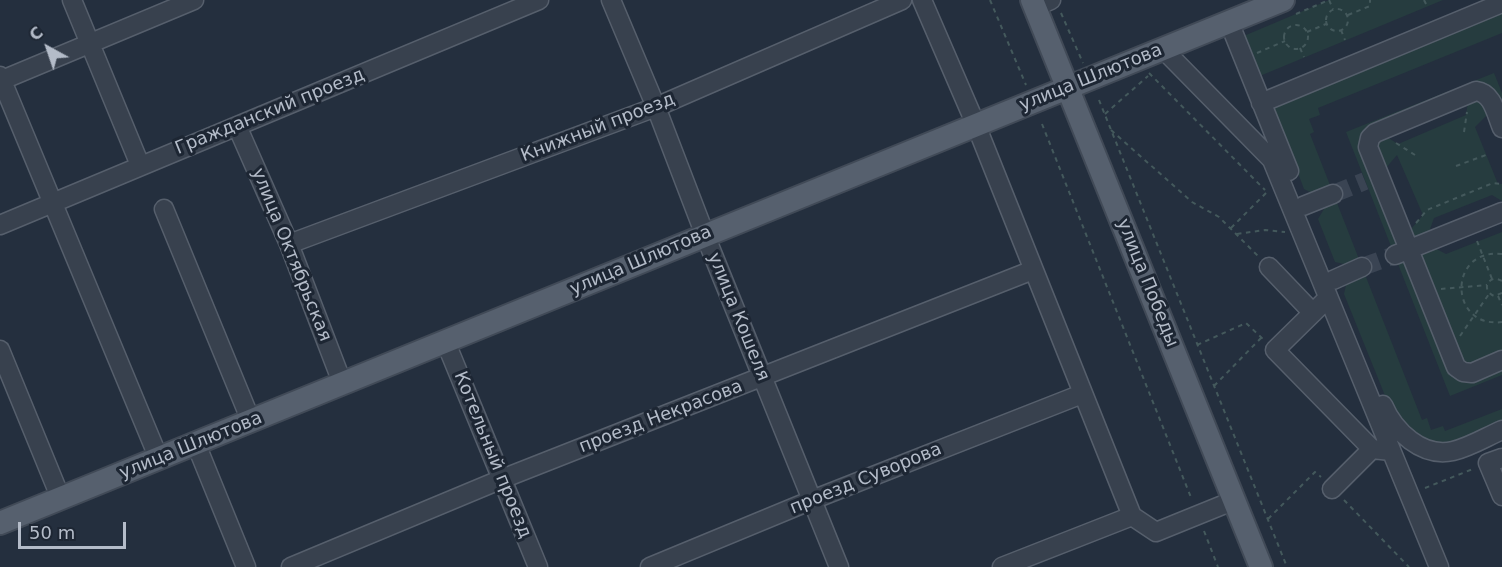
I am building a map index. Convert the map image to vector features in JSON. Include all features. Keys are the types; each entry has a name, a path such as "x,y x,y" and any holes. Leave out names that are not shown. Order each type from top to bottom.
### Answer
{"main road":[{"name":"улица Победы","path":"1044,4 1068,88 1262,567"},
{"name":"улица Шлютова","path":"0,523 1068,88 1143,67 1163,49 1229,22 1285,9"}],"street":[{"path":"72,0 140,165"},
{"path":"159,459 1,79 194,0"},
{"name":"Гражданский проезд","path":"0,225 539,0"},
{"name":"улица Кошеля","path":"610,0 656,107 839,567"},
{"name":"Книжный проезд","path":"289,244 656,107 902,0"},
{"path":"922,0 976,125 1132,516 1156,532 1235,500"},
{"path":"1261,103 1502,3"},
{"path":"1229,22 1303,206 1391,452 1439,567"},
{"path":"1163,49 1272,160 1302,234 1331,289 1389,420 1404,436 1435,452 1453,451 1502,430"},
{"path":"1502,128 1490,98 1484,92 1476,91 1378,131 1370,138 1368,147 1372,178 1403,247 1426,290 1456,367 1463,372 1472,373 1502,360"},
{"name":"улица Октябрьская","path":"237,126 289,244 343,385"},
{"path":"1303,206 1333,194"},
{"path":"164,209 251,421"},
{"path":"1403,247 1502,213"},
{"path":"1269,267 1313,313"},
{"path":"1362,267 1331,289 1313,313 1268,344 1372,449 1391,452"},
{"name":"проезд Некрасова","path":"291,567 502,479 1033,270"},
{"name":"Котельный проезд","path":"446,343 538,567"},
{"path":"0,350 4,371 61,499"},
{"name":"проезд Суворова","path":"660,565 812,500 1082,394"},
{"path":"196,444 246,567"},
{"path":"1332,489 1372,449"},
{"path":"1495,461 1502,496"},
{"path":"1002,567 1132,516"}],"path":[{"path":"990,0 1028,90"},
{"path":"1329,0 1333,9"},
{"path":"1348,15 1370,6 1370,0"},
{"path":"1424,0 1427,6"},
{"path":"1044,4 1083,63"},
{"path":"1285,9 1291,26"},
{"path":"1333,9 1340,9 1348,15 1347,26 1341,30 1331,30 1326,24 1327,14 1333,9"},
{"path":"1307,32 1326,24"},
{"path":"1291,26 1298,26 1307,32 1308,40 1300,48"},
{"path":"1291,26 1285,34 1285,41 1289,47 1300,48"},
{"path":"1341,30 1345,40"},
{"path":"1243,58 1285,41"},
{"path":"1300,48 1304,57"},
{"path":"1104,114 1143,67 1267,192 1231,228"},
{"path":"1099,100 1287,567"},
{"path":"1042,124 1218,567"},
{"path":"1110,129 1191,202 1219,217 1269,267"},
{"path":"1378,131 1414,155"},
{"path":"1456,166 1486,155"},
{"path":"1403,247 1427,210 1493,183 1502,184"},
{"path":"1236,234 1265,230 1302,234"},
{"path":"1477,241 1492,279"},
{"path":"1502,254 1483,255 1473,262 1465,271 1461,287 1461,295 1474,316 1484,321 1502,322"},
{"path":"1492,279 1502,280"},
{"path":"1426,290 1486,285 1492,279"},
{"path":"1486,285 1489,294"},
{"path":"1489,294 1498,296 1502,293"},
{"path":"1450,352 1489,294"},
{"path":"1498,296 1502,305"},
{"path":"1197,345 1246,323 1268,344 1214,386"},
{"path":"1408,495 1495,461"},
{"path":"1268,519 1315,472 1409,567"}],"green space":[{"path":"1329,0 1443,0 1255,78 1239,38"},
{"path":"1502,3 1502,33 1318,108 1320,115 1309,119 1314,132 1310,134 1422,420 1427,418 1431,430 1443,426 1445,431 1502,409 1502,422 1450,444 1436,443 1405,425 1390,408 1344,294 1346,285 1362,268 1335,262 1318,219 1333,194 1318,196 1304,189 1270,99"},
{"path":"1494,73 1502,93 1502,128 1494,108 1475,127 1498,184 1502,184 1502,201 1492,195 1434,218 1425,243 1446,254 1502,232 1502,375 1450,396 1346,132","holes":["1469,95 1466,115 1398,144 1379,132","1397,155 1423,215 1405,236 1380,175"]}],"tunnel":[{"path":"1333,194 1365,181"},
{"path":"1362,267 1395,255"}]}
